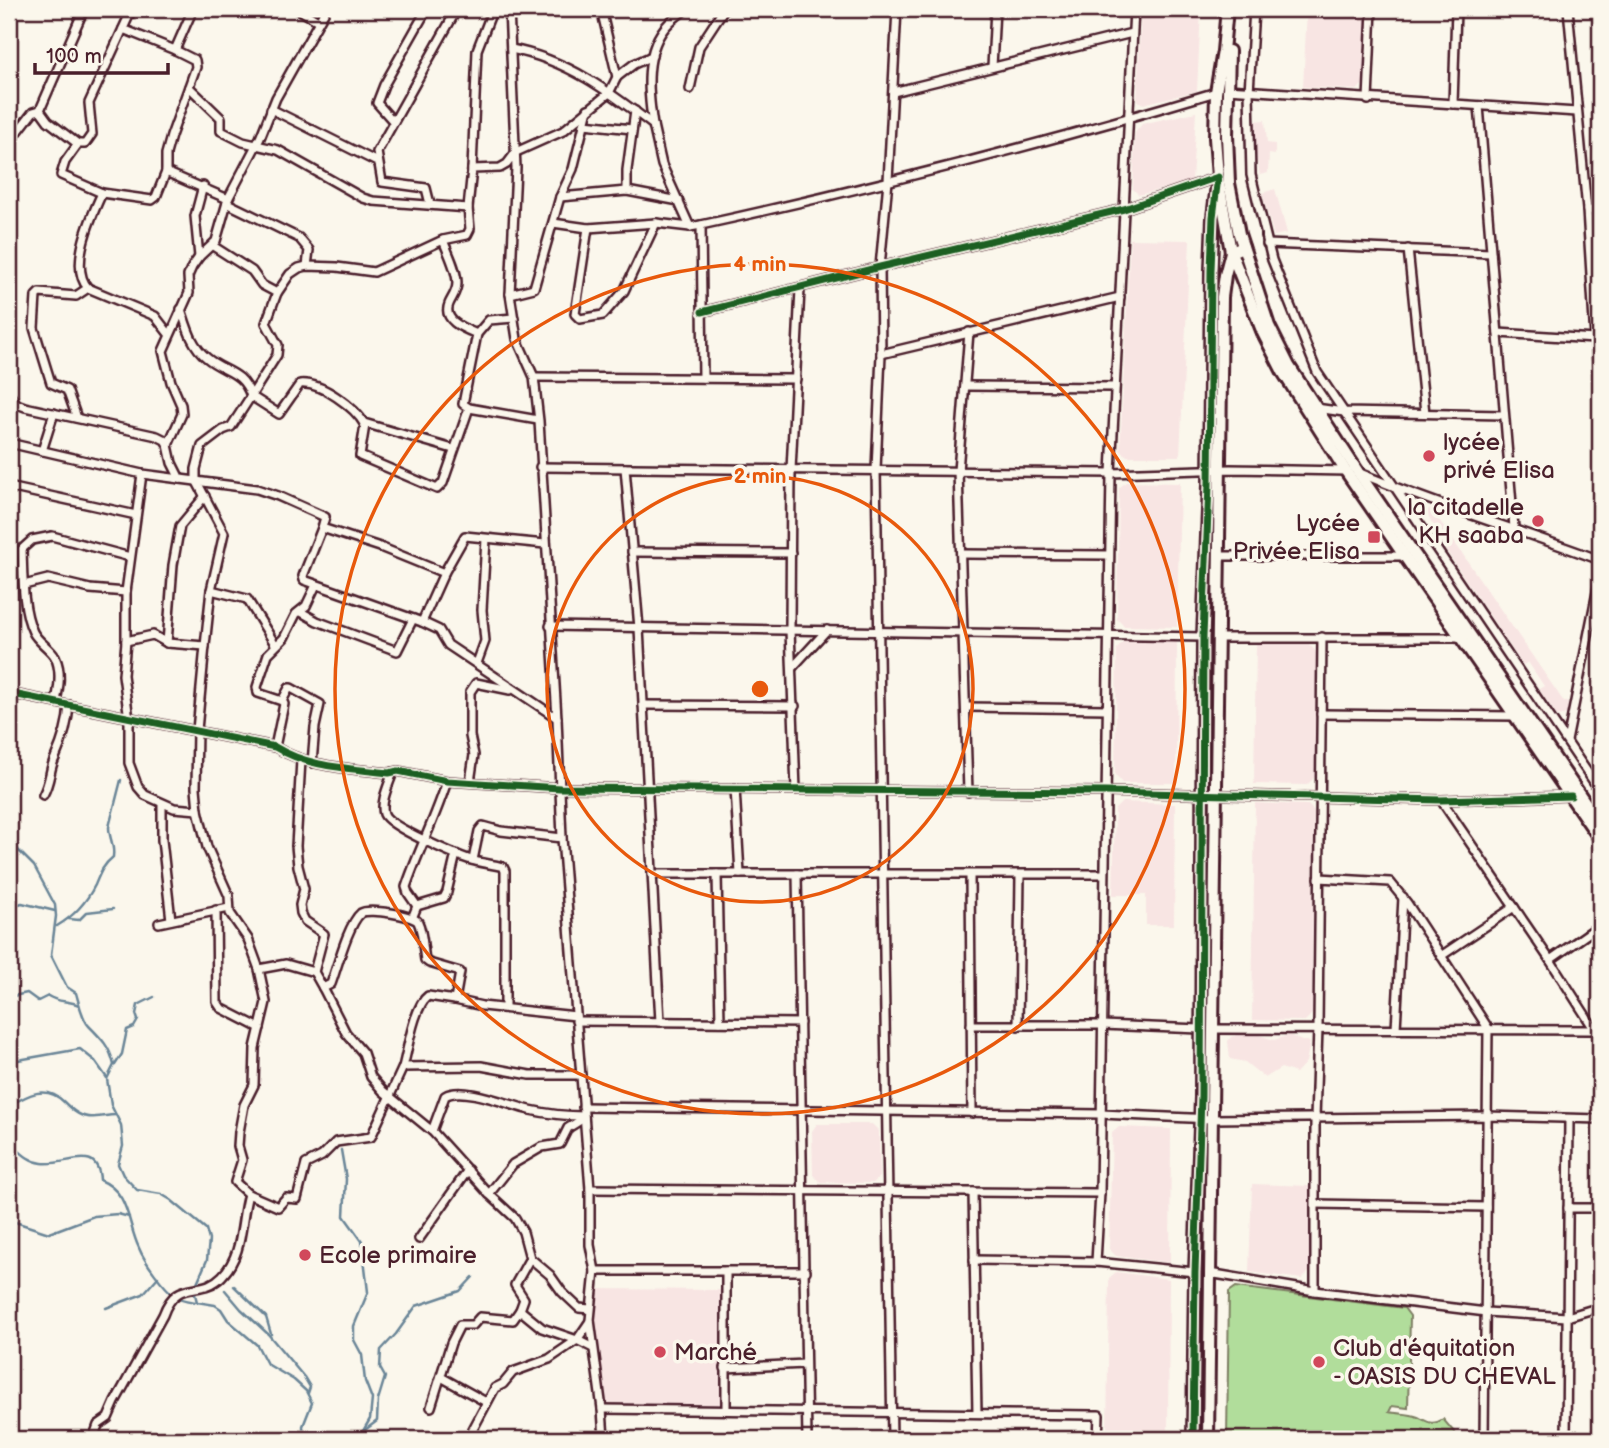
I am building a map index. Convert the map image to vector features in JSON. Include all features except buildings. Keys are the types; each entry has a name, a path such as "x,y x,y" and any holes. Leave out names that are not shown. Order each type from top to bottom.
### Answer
{"street":[{"path":"40,110 84,9"},
{"path":"40,110 48,121 78,144 85,144 92,134 89,103 132,9"},
{"path":"175,50 193,9"},
{"path":"298,9 318,21"},
{"path":"168,446 182,414 163,351 189,293 188,275 199,257 213,246 227,201 271,109 326,9"},
{"path":"393,121 377,103 384,85 427,9"},
{"path":"430,204 426,188 382,182 377,152 457,9"},
{"path":"496,9 491,14 477,50 469,233 443,240 374,272 307,266 294,270 277,293 265,323 278,345 277,355 231,426 201,446 196,480 224,533 211,590 197,730 198,810 207,847 229,896 230,913 248,939 259,969 266,1002 255,1048 254,1084 244,1105 238,1146 242,1160 235,1182 248,1194 278,1207 286,1198 297,1199 306,1164 323,1156 336,1142 371,1137 403,1067 414,1024 424,998 428,996 576,1019 800,1023"},
{"path":"509,9 516,152 510,294 517,339 534,377 538,420 562,838 590,1189 590,1245 594,1271 590,1320 604,1439"},
{"path":"601,9 617,77"},
{"path":"686,9 669,22 661,33 652,56 649,76 653,125 662,166 690,227"},
{"path":"690,89 699,47 724,9"},
{"path":"892,1439 876,470 881,354 880,267 888,181 897,9"},
{"path":"992,68 995,9"},
{"path":"1096,1262 1100,1193 1111,472 1134,9"},
{"path":"1227,9 1222,91 1229,183 1243,247 1269,326 1289,366 1358,472 1600,824"},
{"path":"1232,9 1215,138 1218,177 1231,252 1263,333 1283,372 1345,470 1600,839"},
{"path":"1254,9 1249,92 1251,175 1268,244 1317,372 1600,791"},
{"path":"1368,100 1371,9"},
{"path":"1453,104 1456,9"},
{"path":"1568,9 1587,210 1600,395"},
{"path":"78,144 65,162 61,175 102,193 152,200 156,197 166,172 166,154 196,63 189,56 123,29"},
{"path":"893,92 1132,33"},
{"path":"511,49 558,62 609,93 653,125"},
{"path":"472,169 500,168 507,164 516,152 563,131 609,93 617,77 634,64 652,56"},
{"path":"189,88 221,118 221,131 243,142 278,150 363,198 468,208"},
{"path":"553,223 587,228 656,223 690,227 701,225 888,181 1128,119 1222,91 1577,112"},
{"path":"1479,106 1514,528"},
{"path":"510,294 534,288 560,197 573,169 588,108"},
{"path":"271,109 377,162"},
{"path":"9,144 33,112 40,110"},
{"path":"627,191 626,170 635,111"},
{"path":"584,124 632,129"},
{"path":"166,172 203,186 299,238 309,250 307,266"},
{"path":"702,312 1124,209 1218,177"},
{"path":"1208,1439 1206,1119 1200,1029 1203,637 1213,217 1218,177"},
{"path":"199,257 195,216 203,186"},
{"path":"560,197 627,191 679,201"},
{"path":"102,193 83,235 82,279 88,288 155,316 169,334"},
{"path":"1587,210 1600,211"},
{"path":"587,228 575,314 580,319 603,315 624,292 656,223"},
{"path":"701,225 702,378"},
{"path":"443,240 456,274 457,285 448,310 449,317 463,329 477,334"},
{"path":"1268,244 1491,253"},
{"path":"213,246 252,271 262,285 277,293"},
{"path":"1231,252 1243,247"},
{"path":"1408,249 1425,413"},
{"path":"1193,1439 1195,1272 1212,1029 1222,297 1231,252"},
{"path":"77,418 67,390 51,383 34,328 34,317 36,296 39,293 76,296 88,288"},
{"path":"796,790 795,706 790,630 791,470 800,289"},
{"path":"881,354 1120,297"},
{"path":"181,309 191,339 199,351 242,378 251,396 280,414 299,385 306,383 341,399 364,423 453,449"},
{"path":"514,318 489,320 477,334 464,406 538,420"},
{"path":"968,792 958,471 969,332"},
{"path":"1498,333 1595,339"},
{"path":"534,377 796,379"},
{"path":"965,386 1115,387"},
{"path":"9,394 17,404 157,436 165,440 176,473 181,479"},
{"path":"364,423 360,456 437,489 443,484 469,408"},
{"path":"1316,408 1344,412 1504,415"},
{"path":"42,451 54,413"},
{"path":"9,443 142,474 239,486 278,496 325,517 303,576 304,580 439,630 448,645 557,718"},
{"path":"540,467 1111,472 1345,470 1358,472 1393,487 1600,560"},
{"path":"625,468 639,628 660,1022"},
{"path":"142,474 126,592 127,641 123,675 129,719 128,754 132,772 145,794 174,808 198,810"},
{"path":"9,487 136,515"},
{"path":"167,643 173,565 180,526 205,496"},
{"path":"322,528 380,547 444,573"},
{"path":"56,701 60,684 55,658 34,633 24,585 22,550 26,544 39,537 52,536 130,557"},
{"path":"422,622 463,537 545,544"},
{"path":"477,663 485,641 482,610 485,539"},
{"path":"632,552 791,553"},
{"path":"962,554 1109,555"},
{"path":"1218,556 1405,556"},
{"path":"1566,741 1600,577"},
{"path":"24,585 48,579 90,589 126,592"},
{"path":"282,701 257,692 264,665 275,644 284,638 296,614 301,612 316,585"},
{"path":"211,590 247,599 275,644"},
{"path":"301,612 317,621 397,651 413,620"},
{"path":"550,626 1203,637"},
{"path":"792,668 827,630"},
{"path":"127,641 153,635 167,643 205,646"},
{"path":"1315,1291 1322,637"},
{"path":"1219,638 1463,639"},
{"path":"470,782 474,755 470,726 472,687 476,684 516,691"},
{"path":"275,747 284,709 282,701 291,688 320,704 312,763"},
{"path":"9,699 13,694 56,701 129,719 197,730 275,747 312,763 398,771 447,780 559,788 1105,792 1441,800 1571,796"},
{"path":"43,795 51,781 55,758 61,749 69,705"},
{"path":"643,705 795,706"},
{"path":"966,707 1107,709"},
{"path":"1321,714 1516,716"},
{"path":"301,760 296,846 304,889 299,905 300,913 305,921 324,934 314,972 346,1033 363,1053 371,1077 432,1131 519,1224 530,1258 550,1275 576,1306 590,1308"},
{"path":"393,772 384,804 384,814 388,820 423,840 473,860 503,867 505,871 505,1008"},
{"path":"417,906 406,887 447,780"},
{"path":"735,788 740,874"},
{"path":"1441,800 1600,1038"},
{"path":"162,804 162,840 171,920"},
{"path":"473,860 482,826 562,838"},
{"path":"417,906 444,898 456,854"},
{"path":"652,874 1104,874"},
{"path":"717,874 720,1022"},
{"path":"797,874 807,1439"},
{"path":"970,875 972,1114"},
{"path":"1018,1026 1020,875"},
{"path":"1320,878 1387,881 1403,897 1488,1028 1484,1439"},
{"path":"1396,1029 1403,897"},
{"path":"413,916 417,906"},
{"path":"1441,956 1514,907"},
{"path":"159,923 229,908"},
{"path":"216,910 217,1002 221,1009 260,1028"},
{"path":"323,988 331,984 342,951 359,915 369,910 413,916 418,922 425,960 460,972 455,1000"},
{"path":"1550,960 1600,925"},
{"path":"259,969 286,964 314,972"},
{"path":"971,1025 1102,1025 1200,1029"},
{"path":"1212,1029 1594,1030"},
{"path":"403,1067 481,1066 530,1075 581,1075"},
{"path":"432,1131 445,1096 455,1092 475,1094 500,1103 560,1116 802,1111 1101,1114 1206,1119 1487,1116 1600,1119"},
{"path":"489,1194 513,1164 542,1147 560,1144 568,1128 584,1114"},
{"path":"1566,1439 1569,1119"},
{"path":"419,1239 468,1170"},
{"path":"590,1189 1100,1193"},
{"path":"973,1192 977,1413"},
{"path":"105,1439 94,1437 98,1425 108,1418 168,1302 185,1288 210,1286 224,1274 241,1244 248,1194"},
{"path":"1316,1204 1486,1207"},
{"path":"1568,1208 1600,1208"},
{"path":"431,1407 451,1343 461,1324 472,1325 480,1317 513,1320 524,1299 514,1285 530,1258"},
{"path":"974,1260 1096,1262 1195,1272"},
{"path":"594,1271 806,1271"},
{"path":"726,1271 726,1409"},
{"path":"1209,1273 1315,1291 1486,1312 1567,1317 1600,1307"},
{"path":"520,1310 542,1328 593,1348"},
{"path":"473,1429 495,1388 503,1384 513,1372 549,1359 577,1340 590,1320"},
{"path":"724,1368 805,1364"},
{"path":"441,1377 486,1402"},
{"path":"602,1409 1099,1415 1098,1439"}],"shaded area":[{"path":"1141,9 1201,9 1197,91 1143,104 1137,100"},
{"path":"1307,9 1368,9 1364,83 1357,90 1303,87"},
{"path":"1196,112 1192,181 1139,195 1133,189 1135,133 1142,124"},
{"path":"1265,120 1267,143 1275,144 1275,155 1269,154 1268,173 1260,175 1256,155 1255,121"},
{"path":"1275,189 1287,233 1274,236 1262,193"},
{"path":"1130,239 1190,240 1180,456 1127,456 1120,450"},
{"path":"1126,482 1180,483 1177,627 1124,626 1117,619 1119,488"},
{"path":"1431,508 1564,702 1567,702 1572,713 1557,716 1539,689 1544,686 1528,662 1523,665 1445,549 1426,511"},
{"path":"1124,641 1177,642 1176,783 1122,783 1115,775 1117,649"},
{"path":"1256,643 1308,643 1317,653 1315,777 1307,785 1254,784"},
{"path":"1122,802 1175,804 1174,925 1146,925 1146,895 1113,895 1115,809"},
{"path":"1255,803 1308,805 1314,811 1312,1014 1305,1021 1252,1020"},
{"path":"1241,1034 1259,1035 1274,1040 1289,1035 1308,1041 1310,1043 1306,1062 1296,1073 1281,1068 1265,1078 1245,1062 1230,1059 1228,1041"},
{"path":"817,1124 872,1124 879,1131 880,1177 873,1183 820,1182 813,1175 812,1131"},
{"path":"1119,1127 1171,1129 1170,1263 1116,1256 1109,1249 1112,1133"},
{"path":"1252,1184 1309,1186 1309,1272 1302,1279 1249,1272"},
{"path":"1116,1272 1169,1279 1168,1439 1107,1439 1109,1278"},
{"path":"592,1289 723,1290 723,1409 599,1407"}],"green space":[{"name":"Club d'équitation - OASIS DU CHEVAL","path":"1236,1287 1404,1308 1410,1316 1408,1408 1392,1406 1389,1412 1411,1415 1430,1422 1443,1419 1460,1439 1227,1439 1229,1292"}],"waterway":[{"path":"57,926 84,903 102,870 113,857 109,827 121,780"},
{"path":"9,829 18,850 34,866 55,905 51,955 67,987 76,993 87,1023 105,1044 114,1065 107,1079 111,1105 121,1125 123,1146 118,1164 123,1175 137,1190 161,1194 171,1200 206,1229 209,1240 207,1260 196,1285 197,1302 215,1305 221,1309 228,1320 257,1345 267,1364 294,1380 306,1391 312,1403 303,1426 304,1439"},
{"path":"9,850 18,850"},
{"path":"9,907 22,903 55,911"},
{"path":"69,919 79,920 87,912 113,909"},
{"path":"9,997 27,993 38,1001 48,996 79,1005"},
{"path":"115,1065 122,1054 127,1030 134,1027 138,1020 138,1005 154,997"},
{"path":"9,1059 18,1060 80,1049 95,1061 107,1078"},
{"path":"9,1106 30,1095 43,1092 57,1097 84,1116 116,1115"},
{"path":"9,1142 37,1162 79,1159 93,1162 98,1169 100,1180 110,1185 122,1200 139,1248 155,1274 175,1296 196,1302"},
{"path":"341,1150 346,1179 344,1216 362,1241 368,1292 354,1326 354,1340 362,1355 365,1381 372,1399 370,1419 363,1431 366,1439"},
{"path":"9,1220 49,1233 94,1216 118,1214 129,1217"},
{"path":"106,1308 143,1294 158,1277"},
{"path":"365,1430 377,1421 378,1400 385,1377 380,1368 381,1350 416,1306 460,1291 473,1277"},
{"path":"234,1286 266,1317 271,1334"},
{"path":"225,1290 268,1334 304,1377 310,1387 308,1393"}],"cycle path":[{"path":"702,312 1124,209 1218,177 1211,270 1209,485 1203,637 1201,1097 1193,1439"},
{"path":"9,699 13,694 275,747 302,759 330,766 389,773 398,771 447,781 560,788 1105,792 1441,800 1571,796"}],"place":[{"name":"lycée privé Elisa","path":"1429,456"},
{"name":"la citadelle KH saaba","path":"1538,521"},
{"name":"Lycée Privée Elisa","path":"1374,537"},
{"name":"Ecole primaire","path":"305,1255"},
{"name":"Marché","path":"660,1352"},
{"name":"Club d'équitation - OASIS DU CHEVAL","path":"1319,1362"}]}
